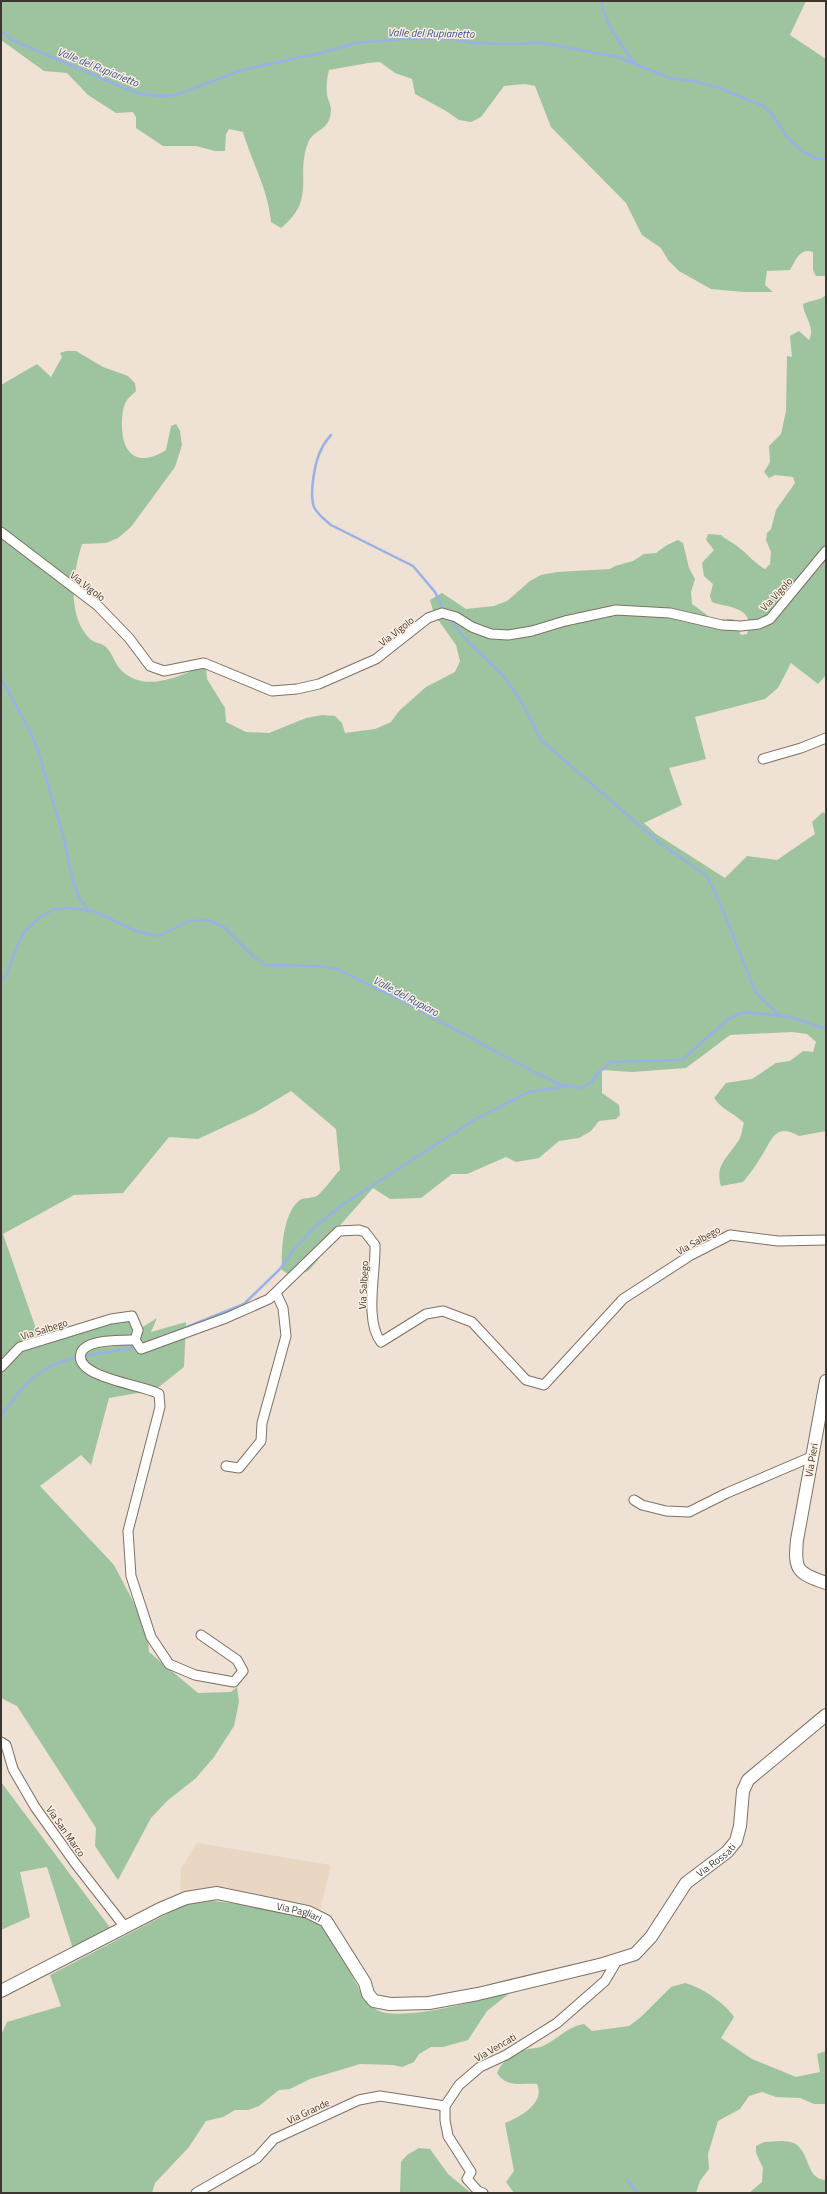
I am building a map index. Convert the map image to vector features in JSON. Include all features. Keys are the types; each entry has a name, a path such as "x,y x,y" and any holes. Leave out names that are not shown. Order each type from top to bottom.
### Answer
{"street":[{"name":"Via Vigolo","path":"1,532 98,606 129,638 150,666 164,671 204,663 272,691 297,689 319,684 376,659 404,639 428,618 442,613 456,617 472,627 491,634 508,635 532,631 565,620 616,610 670,613 722,625 758,624 770,619 826,551"},
{"path":"763,759 826,738"},
{"name":"Via Salbego","path":"1,1367 20,1348 111,1319 132,1316 138,1330 135,1340 141,1349 226,1318 269,1299 339,1231 359,1230 365,1232 375,1245 372,1315 377,1337 382,1342 426,1314 443,1311 472,1322 526,1380 544,1384 623,1299 691,1255 723,1238 730,1235 778,1241 826,1240"},
{"path":"226,1466 239,1468 261,1441 262,1423 286,1336 283,1308 276,1293"},
{"path":"135,1340 106,1341 86,1346 81,1357 88,1371 140,1388 152,1390 159,1394 160,1408 128,1531 131,1576 150,1637 168,1664 195,1675 234,1682 243,1671 237,1660 201,1635"},
{"name":"Via Pieri","path":"826,1381 796,1540 795,1561 800,1571 826,1583"},
{"path":"634,1500 642,1505 666,1511 689,1512 727,1492 811,1457"},
{"name":"Via Rossati","path":"618,1959 635,1954 651,1937 686,1883 727,1852 736,1842 740,1826 742,1796 748,1780 826,1715"},
{"name":"Via San Marco","path":"1,1742 6,1745 13,1769 35,1807 75,1863 125,1927"},
{"name":"Via Pagliari","path":"1,1991 125,1927 186,1898 218,1893 308,1912 326,1921 365,1983 368,1994 374,2001 390,2004 449,2000 618,1959"},
{"name":"Via Vencati","path":"445,2106 459,2085 480,2067 506,2055 556,2023 581,2003 605,1981 618,1959"},
{"name":"Via Grande","path":"196,2193 257,2158 274,2139 359,2100 380,2096 445,2106"},
{"path":"445,2106 445,2120 448,2136 471,2172 467,2179 478,2191 484,2193"}],"shaded area":[{"path":"197,1843 331,1865 320,1910 253,1894 216,1889 180,1892 181,1868"}],"green space":[{"path":"1,1 806,1 790,35 826,59 826,276 816,276 813,270 813,252 805,251 799,255 790,270 767,271 765,285 773,292 744,292 711,289 679,271 668,260 661,248 642,235 626,203 551,127 535,86 525,84 504,86 481,117 471,122 459,120 415,94 412,79 395,73 380,62 329,70 327,79 327,95 331,108 330,117 325,126 310,138 303,166 303,187 299,207 281,228 271,222 267,198 243,132 229,129 226,134 225,151 215,151 196,146 163,146 136,128 136,117 133,112 116,113 88,95 67,73 44,71 1,40"},
{"path":"826,295 826,675 818,684 791,663 778,688 765,699 695,717 706,759 669,768 682,805 644,823 656,834 725,878 747,856 777,860 815,834 812,822 823,812 826,814 826,1131 799,1136 791,1132 779,1132 772,1139 757,1164 743,1182 721,1186 719,1178 721,1166 740,1138 744,1123 721,1106 714,1098 726,1083 752,1079 776,1063 790,1061 803,1051 813,1052 816,1042 807,1034 792,1032 730,1035 686,1068 632,1072 602,1070 602,1093 619,1105 620,1115 616,1119 599,1121 591,1131 579,1138 559,1141 539,1158 516,1162 506,1157 467,1174 452,1174 421,1198 390,1199 373,1188 327,1240 318,1260 308,1271 291,1276 282,1270 284,1232 290,1213 300,1200 318,1195 340,1170 336,1129 291,1091 256,1112 198,1139 169,1137 123,1193 74,1195 3,1234 42,1346 125,1318 138,1330 157,1318 151,1332 186,1322 184,1367 155,1390 109,1398 91,1465 81,1455 40,1486 114,1565 147,1628 149,1652 198,1693 231,1692 237,1687 239,1702 234,1726 214,1757 196,1778 167,1801 151,1818 118,1880 95,1846 96,1828 17,1706 1,1698 1,385 37,364 51,377 62,357 60,353 66,351 76,351 103,367 128,376 135,383 136,391 127,400 124,406 122,427 123,438 126,446 135,456 149,458 166,450 171,426 176,424 180,431 182,445 175,467 131,527 118,538 106,543 82,544 74,580 75,606 77,618 82,629 90,639 106,647 121,670 131,677 141,681 152,682 174,678 206,664 207,679 225,708 226,722 246,732 269,733 306,718 322,715 335,716 342,723 345,733 375,729 391,722 399,711 426,687 455,672 460,661 456,645 434,614 430,600 442,593 466,609 494,606 507,601 530,581 541,575 557,572 610,569 633,561 644,554 656,553 667,545 678,540 683,543 689,568 695,579 691,592 692,604 707,615 710,620 722,623 727,619 733,619 741,635 747,634 749,625 748,618 744,613 732,607 712,602 710,596 713,584 704,576 702,563 714,550 706,540 708,534 721,535 735,544 757,564 765,569 770,564 771,552 766,540 767,533 771,529 776,510 795,483 793,477 775,475 769,478 764,472 770,462 769,446 781,434 786,411 787,356 792,357 790,336 799,331 809,340 811,331 803,304"},
{"path":"1,1782 111,1929 73,1949 47,1867 20,1872 30,1917 1,1930"},
{"path":"215,1901 286,1912 313,1920 321,1925 336,1944 363,1996 370,2005 377,2010 389,2013 405,2014 423,2012 511,1992 487,2011 468,2040 443,2047 431,2047 419,2054 414,2062 402,2067 393,2065 360,2064 310,2079 290,2089 279,2090 259,2106 248,2110 235,2110 223,2117 206,2121 189,2147 155,2183 152,2193 1,2193 1,2035 7,2022 61,2006 50,1975 182,1906 193,1902"},
{"path":"685,1983 712,1996 725,2006 734,2017 721,2038 752,2059 796,2077 820,2072 817,2054 826,2051 826,2104 814,2104 800,2098 776,2097 762,2092 749,2096 740,2109 718,2121 708,2154 709,2169 700,2181 696,2193 514,2193 506,2182 514,2171 505,2123 530,2109 538,2097 539,2091 537,2084 515,2084 505,2081 497,2073 502,2064 514,2054 523,2050 543,2046 568,2030 584,2024 592,2031 629,2026 641,2017 671,1987"},
{"path":"787,2141 797,2145 805,2156 814,2175 819,2179 826,2180 826,2193 749,2193 762,2182 763,2168 756,2153 756,2146 764,2142"},
{"path":"419,2148 430,2149 448,2174 471,2193 400,2193 401,2162 407,2155"}],"waterway":[{"path":"601,1 611,28 635,64"},
{"name":"Valle del Rupiarietto","path":"1,31 12,40 122,87 141,94 161,96 176,95 242,70 320,53 356,43 402,39 452,39 473,43 504,44 543,43 618,57 670,78 694,81 720,88 763,106 772,114 787,137 803,152 816,158 826,159"},
{"path":"331,435 319,453 315,468 312,485 314,507 331,525 413,566 435,592 444,611"},
{"path":"448,617 468,642 502,674 520,699 541,740 661,844 706,875 717,896 756,993 778,1014"},
{"path":"1,678 30,731 39,754 64,839 73,882 80,899 89,911"},
{"name":"Valle del Rupiaro","path":"1,981 5,977 23,933 40,917 55,909 73,908 96,912 138,932 159,936 189,921 208,920 224,927 254,957 267,965 319,966 337,969 408,1004 536,1073 559,1084 581,1088 592,1082 597,1074 611,1062 682,1060 728,1019 744,1012 791,1017 826,1029"},
{"path":"162,1337 244,1304 280,1269 295,1248 317,1225 342,1205 474,1120 529,1092 568,1086"},
{"path":"1,1415 26,1384 39,1373 52,1365 79,1357 137,1346"},
{"path":"627,2180 638,2193"}]}
